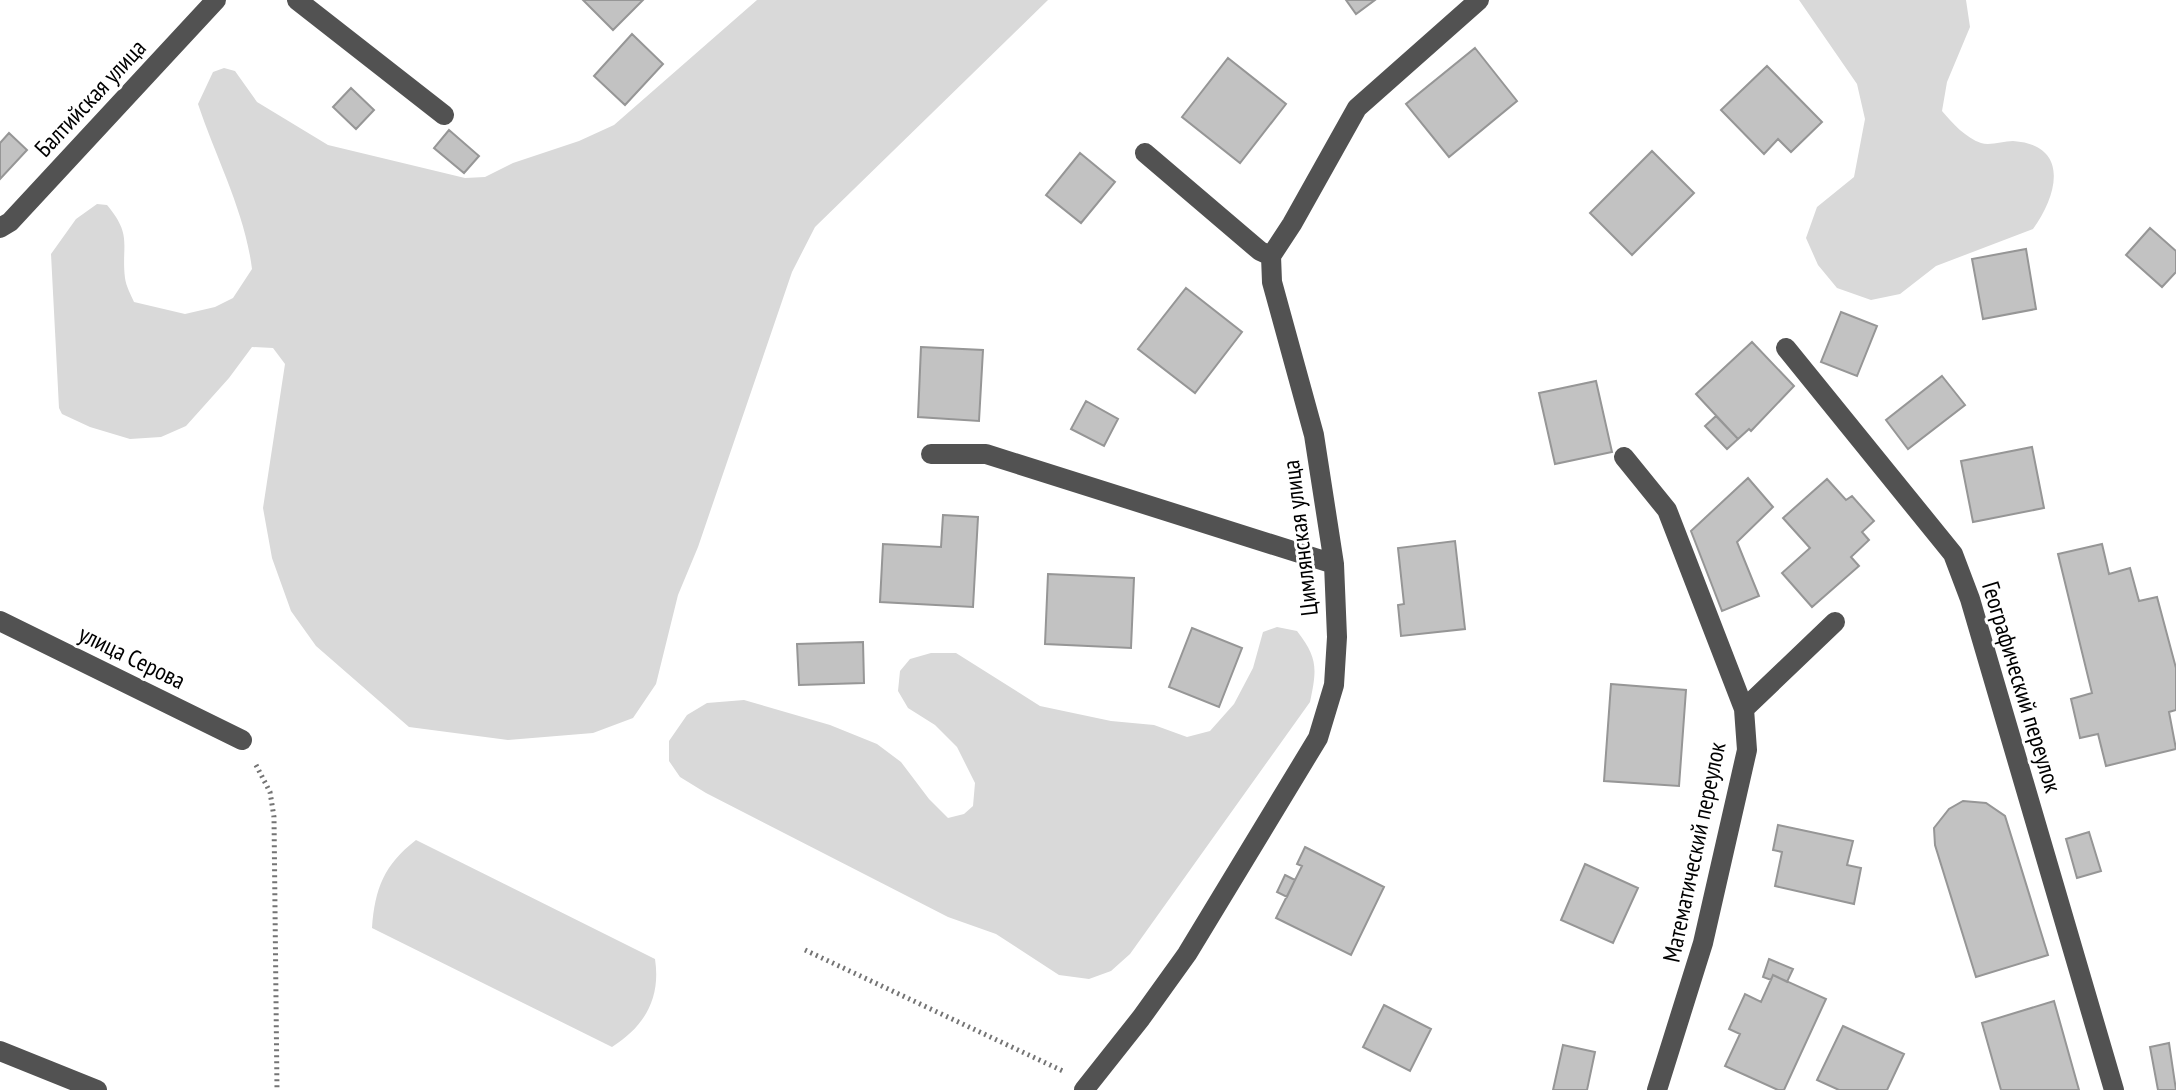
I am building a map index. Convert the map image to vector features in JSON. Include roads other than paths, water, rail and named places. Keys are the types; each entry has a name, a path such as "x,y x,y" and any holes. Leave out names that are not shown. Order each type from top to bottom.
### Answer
{"street":[{"name":"Балтийская улица","path":"0,228 10,222 215,0"},
{"path":"297,0 444,115"},
{"path":"1145,153 1260,251 1271,256 1357,108 1479,0"},
{"name":"Цимлянская улица","path":"1088,1087 1187,954 1318,738 1334,685 1337,637 1334,564 1314,435 1272,282 1271,256"},
{"name":"Географический переулок","path":"1786,348 1953,554 1970,599 2114,1090"},
{"path":"931,454 986,454 1334,564"},
{"name":"Математический переулок","path":"1624,457 1667,510 1744,709 1747,750 1703,943 1657,1090"},
{"name":"улица Серова","path":"0,621 242,740"},
{"path":"1744,709 1835,622"},
{"path":"0,1051 97,1090"}]}
